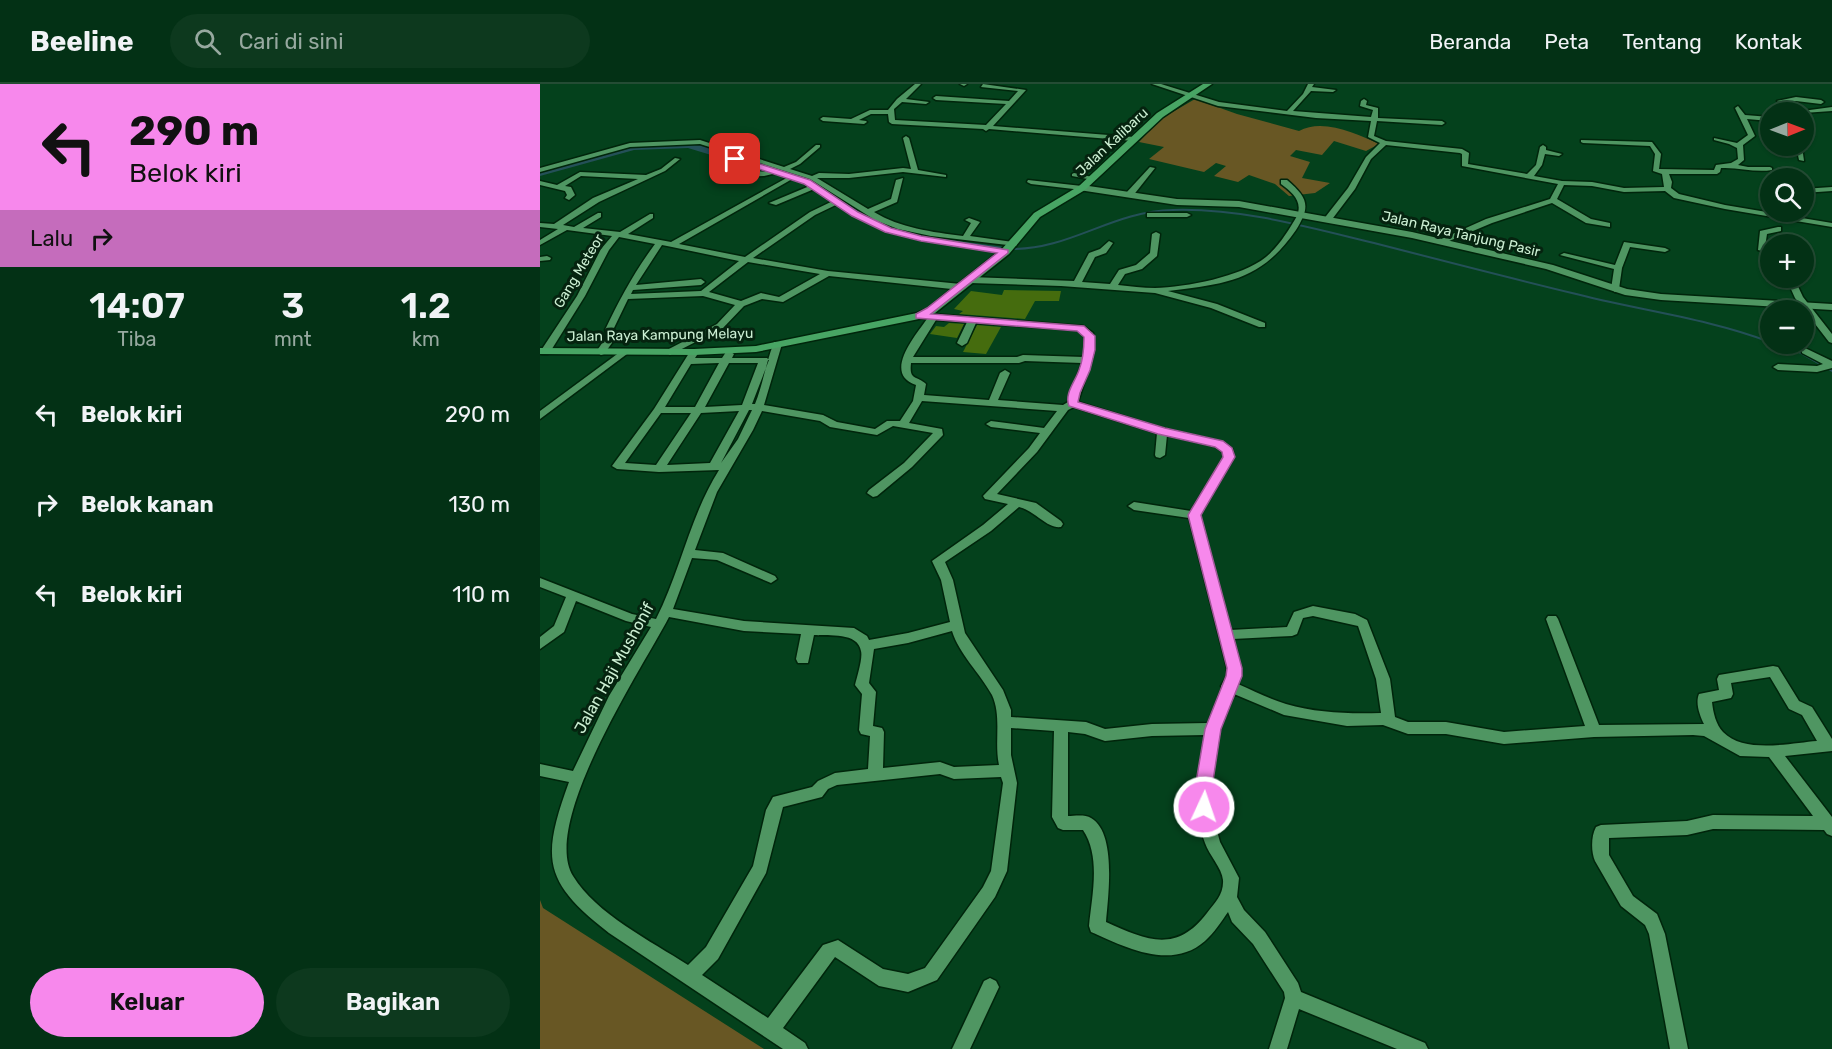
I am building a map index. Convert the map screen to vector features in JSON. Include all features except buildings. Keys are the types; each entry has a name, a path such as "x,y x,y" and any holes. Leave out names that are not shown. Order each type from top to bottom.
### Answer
{"main road":[{"name":"Jalan Kalibaru","path":"1009,248 1037,215 1082,188 1160,115 1208,84"},
{"name":"Jalan Raya Kampung Melayu","path":"543,351 670,352 692,357 728,355 920,316 966,284 1009,248"}],"street":[{"path":"918,84 899,100 891,112 893,123 936,123 986,129 1134,139"},
{"path":"1155,84 1212,104 1411,128 1415,123 1442,123"},
{"path":"983,86 1023,90 986,129"},
{"path":"1282,120 1291,113 1310,87 1333,90"},
{"path":"906,95 920,96"},
{"path":"1815,96 1831,109"},
{"path":"936,98 1011,103"},
{"path":"1780,101 1796,99 1821,102"},
{"path":"899,100 926,102"},
{"path":"1364,101 1363,106 1376,108 1372,123 1372,138 1385,143 1460,150 1466,153 1463,165 1562,183 1586,183 1624,190 1667,189 1685,198 1760,211"},
{"path":"1268,109 1276,102"},
{"path":"1738,108 1752,136 1740,147"},
{"path":"1814,111 1831,109"},
{"path":"854,120 870,112 891,112"},
{"path":"1743,117 1760,118"},
{"path":"823,119 864,122"},
{"path":"906,138 915,171"},
{"path":"1716,139 1729,141 1740,147"},
{"path":"540,170 610,148 682,141 708,144 812,178 888,222 914,230 1009,248"},
{"path":"1583,141 1652,144 1658,154 1656,171 1717,172 1718,166 1732,165 1760,169"},
{"path":"1327,220 1352,187 1374,150 1385,143"},
{"path":"786,168 798,163 818,146"},
{"path":"1732,165 1742,159 1740,147"},
{"path":"1528,178 1539,165 1543,149 1558,154"},
{"path":"716,153 792,177 815,187 858,215 892,232 921,238 1009,248"},
{"path":"1801,156 1802,160"},
{"path":"557,226 596,200 669,166 677,159"},
{"path":"1129,195 1152,168"},
{"path":"812,178 822,175 849,176 894,171 915,171 944,176"},
{"path":"737,175 747,172 762,176 775,172"},
{"path":"1665,172 1668,182 1667,189"},
{"path":"558,187 580,174 647,177"},
{"path":"1074,175 1093,178"},
{"path":"672,245 792,177"},
{"path":"868,212 894,200 900,180"},
{"path":"1031,182 1082,188"},
{"path":"1155,290 1210,283 1247,273 1261,266 1287,239 1301,216 1303,205 1299,196 1284,182"},
{"path":"540,183 568,190 571,195 568,198"},
{"path":"1442,242 1479,225 1553,200 1562,183"},
{"path":"773,203 815,187"},
{"name":"Jalan Raya Tanjung Pasir","path":"1082,188 1129,195 1187,209 1239,204 1442,242 1549,267 1615,290 1661,297 1760,303"},
{"path":"1814,190 1832,189"},
{"path":"1553,200 1589,221 1607,225"},
{"path":"703,293 719,282 743,259 817,211 837,201"},
{"path":"1150,215 1187,209 1188,226"},
{"path":"540,243 598,215"},
{"path":"619,235 650,216"},
{"path":"965,238 976,221 969,220"},
{"path":"1814,221 1832,225"},
{"path":"540,225 619,235 828,273 966,284 1077,284 1155,290 1214,306 1262,325"},
{"path":"1763,234 1778,229"},
{"path":"1113,286 1122,272 1139,267 1154,254 1156,234"},
{"name":"Gang Meteor","path":"543,351 581,296 605,249 619,235"},
{"path":"601,352 612,336 609,330 626,297 643,266 660,243"},
{"path":"1077,284 1092,255 1103,251 1109,243"},
{"path":"1615,290 1618,267 1627,244 1665,250"},
{"path":"1549,267 1568,252 1618,267"},
{"path":"670,352 720,326 741,304 760,296 780,300 828,273"},
{"path":"631,288 701,282"},
{"path":"626,297 703,293 741,304"},
{"name":"Jalan Raya Tanjung Pasir","path":"1814,306 1832,307"},
{"path":"920,316 1080,328 1090,336 1087,360 1068,406 1046,430 1034,450 989,496 1043,511 1057,524"},
{"path":"903,424 919,398 921,384 909,380 905,374 906,360 933,317"},
{"path":"1814,317 1832,340"},
{"path":"962,343 974,319"},
{"name":"Jalan Haji Mushonif","path":"777,345 771,374 752,407 748,429 720,466 680,579 662,618 613,700 577,778 560,834 560,862 566,878 586,905 799,1049"},
{"path":"540,416 624,352"},
{"path":"1810,354 1829,366"},
{"path":"659,469 698,410 728,355 765,360 752,407"},
{"path":"692,357 658,410 617,466 659,469 720,466"},
{"path":"906,360 1019,360 1023,358 1087,360"},
{"path":"1778,367 1829,366"},
{"path":"992,404 1005,373"},
{"path":"919,398 992,404 1068,406 1219,444 1228,451 1229,457 1194,515 1234,668 1234,676 1228,686 1213,729 1203,794 1209,836 1231,878 1229,897 1238,916 1259,938 1285,976 1294,998 1278,1049"},
{"path":"658,410 752,407 823,418 834,425 877,432 890,423 939,433 908,465 873,493"},
{"path":"991,424 1046,430"},
{"path":"1160,455 1162,431"},
{"path":"770,1030 829,951 838,948 879,977 908,983 931,974 997,878 1010,783 1003,742 1004,710 998,694 968,650 956,625 947,580 938,561 987,528 1017,502"},
{"path":"1134,506 1194,515"},
{"path":"688,554 719,556 771,579"},
{"path":"540,582 630,618 662,618 854,633 865,646 868,657 862,685 869,692 867,730 877,732 875,775"},
{"path":"540,644 559,628 573,594"},
{"path":"1225,636 1292,631 1298,615 1313,611 1355,619 1364,623 1383,680 1389,721"},
{"path":"1552,619 1594,731"},
{"path":"865,646 908,638 956,625"},
{"path":"803,659 809,629"},
{"path":"1228,686 1284,709 1312,715 1347,720 1379,719 1408,728 1446,728 1504,738 1594,731 1707,729 1731,747 1740,750 1773,751 1830,744 1807,711 1794,705 1773,671 1724,679 1726,694 1704,698 1707,715 1717,736"},
{"path":"1005,722 1086,728 1105,735 1152,730 1213,729"},
{"path":"1061,726 1060,818 1063,823 1086,823 1098,846 1101,863 1097,926 1139,945 1171,947 1194,939 1229,897"},
{"path":"1773,751 1830,826"},
{"path":"689,976 712,952 760,868 778,802 817,792 823,785 835,779 940,768 954,772 1008,771"},
{"path":"540,770 577,778"},
{"path":"1679,1049 1657,934 1651,920 1627,900 1600,856 1601,832 1687,828 1713,822 1830,826"},
{"path":"961,1049 990,987"},
{"path":"1294,998 1419,1049"}],"shaded area":[{"path":"1195,99 1237,114 1299,131 1308,127 1329,127 1350,132 1379,144 1366,151 1334,141 1322,155 1296,150 1290,156 1310,162 1302,178 1330,183 1315,193 1289,196 1275,184 1249,175 1238,182 1214,176 1226,166 1216,163 1204,172 1149,159 1164,147 1139,142 1159,120"},
{"path":"540,900 543,908 764,1049 540,1049"}],"waterway":[{"path":"540,173 633,147 688,145 708,149 811,182 880,224"},
{"path":"1011,249 1032,248 1053,243 1110,223 1151,212 1173,210 1224,212 1324,231 1597,299 1722,327 1760,339"},
{"path":"880,224 927,238 1004,248"},
{"path":"1802,354 1832,371"}],"route":[{"path":"735,159 807,182 830,195 855,214 888,230 1005,252 931,310 920,316 1080,328 1090,336 1089,350 1072,404 1162,431 1219,444 1228,451 1229,457 1194,515 1234,668 1234,676 1228,686 1213,729 1203,794 1204,807"}]}
